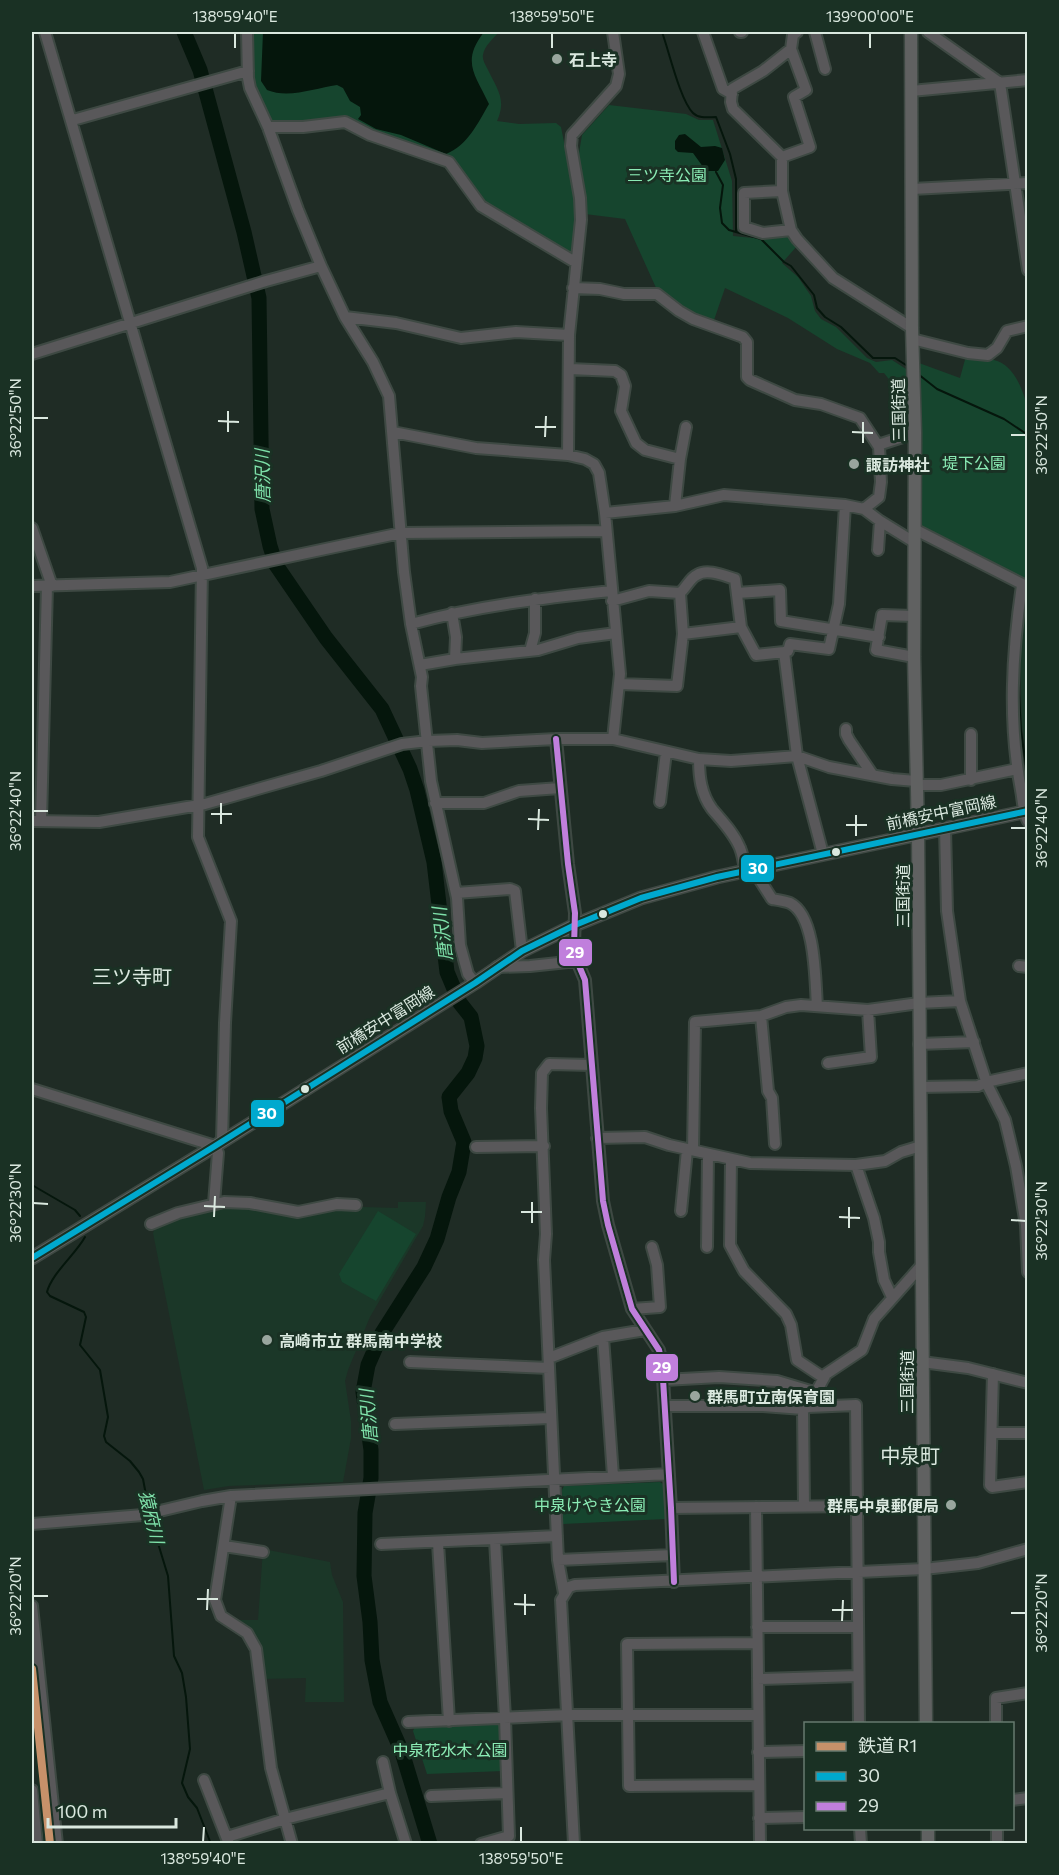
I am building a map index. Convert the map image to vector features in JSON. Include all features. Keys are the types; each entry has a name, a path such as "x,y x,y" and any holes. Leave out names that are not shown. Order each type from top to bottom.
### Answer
{"main road":[{"name":"三国街道","path":"911,32 912,333 915,433 914,657 918,834 926,1722"},
{"name":"前橋安中富岡線","path":"32,1258 475,983 522,951 575,925 641,898 749,870 945,828 1027,814"}],"street":[{"path":"45,32 73,120 203,574 198,837 231,921 214,1203"},
{"path":"247,32 250,88 268,127 321,266 345,318 374,362 389,396 401,533 411,624 420,665 431,781 456,893 460,945 468,974 475,983"},
{"path":"568,455 569,335 581,220 580,198 571,146 572,135 616,86 619,74 613,32"},
{"path":"703,32 723,88 732,94"},
{"path":"815,32 825,69"},
{"path":"928,32 1000,83 1028,270"},
{"path":"782,157 810,147 794,97 806,90 791,49 794,33"},
{"path":"791,49 763,71 732,89 730,102 733,109 782,157 782,191 791,230 833,278 912,333 968,353 988,355 998,348 1007,331 1028,326"},
{"path":"73,120 248,71"},
{"path":"911,91 1028,80"},
{"path":"268,127 303,127 345,122 370,135 449,162 481,206 575,262"},
{"path":"912,189 1028,183"},
{"path":"782,191 744,193 744,227 763,233 791,230"},
{"path":"32,354 321,266"},
{"path":"573,288 600,289 624,294 657,294 693,319 743,337 747,342 747,377 750,380 795,400 821,404 860,418 878,445 880,489 879,497 864,509"},
{"path":"345,318 407,325 461,338 516,332 569,335"},
{"path":"570,369 615,371 621,375 625,386 621,411 636,443 645,450 680,459"},
{"path":"675,506 686,428"},
{"path":"393,432 476,448 568,455 594,464 599,473 605,513 620,674 613,739"},
{"path":"878,445 915,433"},
{"path":"605,513 675,506 724,495 845,505 864,509 914,542"},
{"path":"619,684 677,686 683,634 680,593 694,576 706,573 735,579 741,627 756,655 788,651 790,644 829,649 839,604 845,505"},
{"path":"878,550 880,521"},
{"path":"32,528 50,586 36,821 99,822 198,805 321,771 402,744 428,741 457,740 482,743 613,739 699,759 730,761 797,756 829,767 916,783 941,785 1017,769"},
{"path":"914,529 1025,585 1016,629 1011,716 1017,769 1027,814"},
{"path":"32,586 166,583 401,533 606,531"},
{"path":"737,593 780,590 781,621 879,637"},
{"path":"411,624 452,613 535,599 612,596 649,591 680,593"},
{"path":"530,651 535,633 535,599"},
{"path":"452,613 456,637 455,658"},
{"path":"914,616 882,615 876,650 914,657"},
{"path":"683,634 741,627"},
{"path":"420,665 455,658 530,651 578,638 616,633"},
{"path":"784,652 797,756 823,854"},
{"path":"846,729 849,740 872,774"},
{"path":"971,734 971,780"},
{"path":"556,739 575,925 574,946 585,980 597,1138 606,1217 632,1309 659,1350 664,1380 674,1581"},
{"path":"660,802 666,752"},
{"path":"699,759 699,780 710,806 726,824 740,847 749,870 772,899 791,903 809,927 817,1006"},
{"path":"435,802 484,803 519,791 560,788"},
{"path":"945,828 947,911 960,1001 986,1082 1005,1120 1026,1225 1028,1272"},
{"path":"456,893 510,888 515,891 522,951"},
{"path":"497,968 577,961"},
{"path":"681,1211 690,1150 695,1022 761,1016 786,1007 817,1006 842,1010 868,1010 919,1003 960,1001"},
{"path":"828,1063 871,1057 868,1010"},
{"path":"761,1016 768,1091 772,1098 775,1144"},
{"path":"919,1044 974,1042"},
{"path":"564,1593 558,1560 550,1418 544,1260 546,1233 541,1108 542,1073 549,1065 592,1065"},
{"path":"920,1088 978,1086 1028,1072"},
{"path":"32,1089 219,1143"},
{"path":"597,1138 645,1137 690,1150 750,1163 856,1165 885,1161 901,1152 921,1146"},
{"path":"476,1147 544,1146"},
{"path":"707,1247 708,1154"},
{"path":"731,1160 730,1245 744,1271 786,1314 791,1325 797,1360 824,1378"},
{"path":"856,1165 874,1218 884,1280 892,1298"},
{"path":"151,1224 178,1213 214,1203 250,1203 298,1212 337,1204 356,1205"},
{"path":"632,1309 660,1307 657,1264 652,1247"},
{"path":"804,1506 806,1408 817,1393 826,1374 862,1350 874,1319 921,1266"},
{"path":"410,1362 549,1363 603,1336 645,1330"},
{"path":"603,1336 613,1476"},
{"path":"922,1362 993,1374 1028,1383"},
{"path":"993,1374 990,1485 992,1487 1028,1482"},
{"path":"664,1380 719,1377 777,1381 817,1393"},
{"path":"665,1406 806,1408 856,1405 859,1722"},
{"path":"396,1424 550,1418"},
{"path":"992,1433 1028,1432"},
{"path":"32,1524 143,1515 231,1496 669,1474"},
{"path":"231,1496 215,1600 221,1616 247,1633 256,1649 271,1768 292,1844"},
{"path":"671,1508 857,1506"},
{"path":"756,1507 760,1844"},
{"path":"381,1544 557,1536"},
{"path":"481,1844 509,1836 495,1540"},
{"path":"438,1543 449,1721"},
{"path":"224,1546 263,1552"},
{"path":"574,1844 561,1600 568,1587 924,1569 978,1563 1028,1549"},
{"path":"558,1560 673,1555"},
{"path":"32,1606 35,1671 57,1841 37,1842 32,1790"},
{"path":"757,1627 857,1627"},
{"path":"756,1643 627,1644 627,1714 629,1786 759,1785"},
{"path":"758,1678 858,1676"},
{"path":"996,1722 996,1698 1028,1693"},
{"path":"408,1722 568,1715 758,1715"},
{"path":"758,1752 804,1751"},
{"path":"383,1762 406,1844"},
{"path":"204,1780 228,1840 285,1819 390,1793"},
{"path":"431,1796 507,1793"},
{"path":"759,1818 804,1817"}],"shaded area":[{"path":"263,32 484,32 477,42 472,60 475,76 489,104 466,140 446,154 401,135 376,129 358,119 361,115 360,107 350,101 343,88 337,85 293,93 267,90 261,81"},
{"path":"685,134 701,147 722,148 725,160 718,171 706,171 693,153 678,152 675,149 675,141 679,135"},
{"path":"1027,598 1027,760 1022,725 1020,651"},
{"name":"高崎市立 群馬南中学校","path":"398,1202 426,1202 425,1217 423,1226 370,1317 348,1370 345,1381 351,1438 343,1482 229,1486 204,1490 153,1233 156,1226 178,1217 226,1207 248,1208 296,1217 338,1209 398,1208"},
{"path":"263,1549 330,1562 332,1575 343,1602 344,1702 305,1702 306,1678 263,1679 249,1629 235,1620 258,1620"}],"green space":[{"name":"三ツ寺公園","path":"249,32 499,32 487,45 483,57 500,94 501,106 497,121 519,124 556,123 561,127 568,162 578,159 582,135 609,105 686,114 699,120 713,120 732,181 733,236 753,238 790,232 798,245 782,263 798,277 811,296 815,311 821,319 836,327 867,358 876,362 892,360 906,369 907,402 884,373 879,373 870,363 837,349 788,318 725,288 714,320 689,313 657,290 625,219 585,214 580,172 570,174 579,218 573,252 565,253 490,207 455,161 374,133 348,119 268,124 252,85"},
{"name":"堤下公園","path":"966,356 994,360 1007,367 1021,387 1028,409 1027,580 921,526 919,363 960,378"},
{"path":"378,1211 416,1234 376,1301 342,1282 339,1274"},
{"name":"中泉けやき公園","path":"660,1482 664,1485 665,1519 563,1524 562,1490 564,1486"},
{"name":"中泉花水木 公園","path":"498,1723 501,1726 503,1771 427,1774 413,1731 415,1727"}],"waterway":[{"name":"唐沢川","path":"184,32 200,70 244,232 259,298 262,509 270,546 276,565 326,638 382,709 410,769 434,862 447,972 460,1003 471,1017 477,1046 475,1058 468,1073 449,1097 451,1111 464,1142 459,1172 437,1239 424,1267 382,1333 368,1365 363,1392 371,1450 371,1478 365,1513 364,1576 372,1660 380,1702 402,1752 430,1844"},
{"path":"662,32 679,87 688,107 698,116 716,117 730,154 736,179 736,232 761,239 791,266 814,295 817,308 825,317 841,327 873,358 895,358 909,367"},
{"path":"716,172 723,185 720,208 722,223 729,230 736,232"},
{"path":"918,374 937,389 1004,419 1028,435"},
{"path":"1018,676 1021,731 1028,779"},
{"name":"猿府川","path":"32,1185 75,1210 80,1216"},
{"name":"猿府川","path":"85,1237 54,1278 47,1292 50,1296 84,1312 86,1317 80,1345 100,1370 108,1417 104,1436 106,1442 130,1461 139,1472 143,1479 149,1511"},
{"name":"猿府川","path":"150,1517 168,1576 174,1656 182,1673 186,1697 190,1749 182,1783 188,1797 197,1808 211,1844"}],"rail line":[{"name":"R1","path":"32,1669 50,1844"}],"transit line":[{"name":"29","path":"556,739 575,913 574,946 585,980 603,1201 632,1309 659,1350 662,1363 674,1582"},
{"name":"30","path":"32,1258 215,1146 475,983 522,951 575,925 641,898 717,877 1028,811"}],"place":[{"name":"石上寺","path":"557,59"},
{"name":"諏訪神社","path":"854,464"},
{"name":"高崎市立 群馬南中学校","path":"267,1340"},
{"name":"群馬町立南保育園","path":"695,1396"},
{"name":"群馬中泉郵便局","path":"951,1505"}],"district":[{"name":"三ツ寺町","path":"132,976"},
{"name":"中泉町","path":"910,1455"}]}
